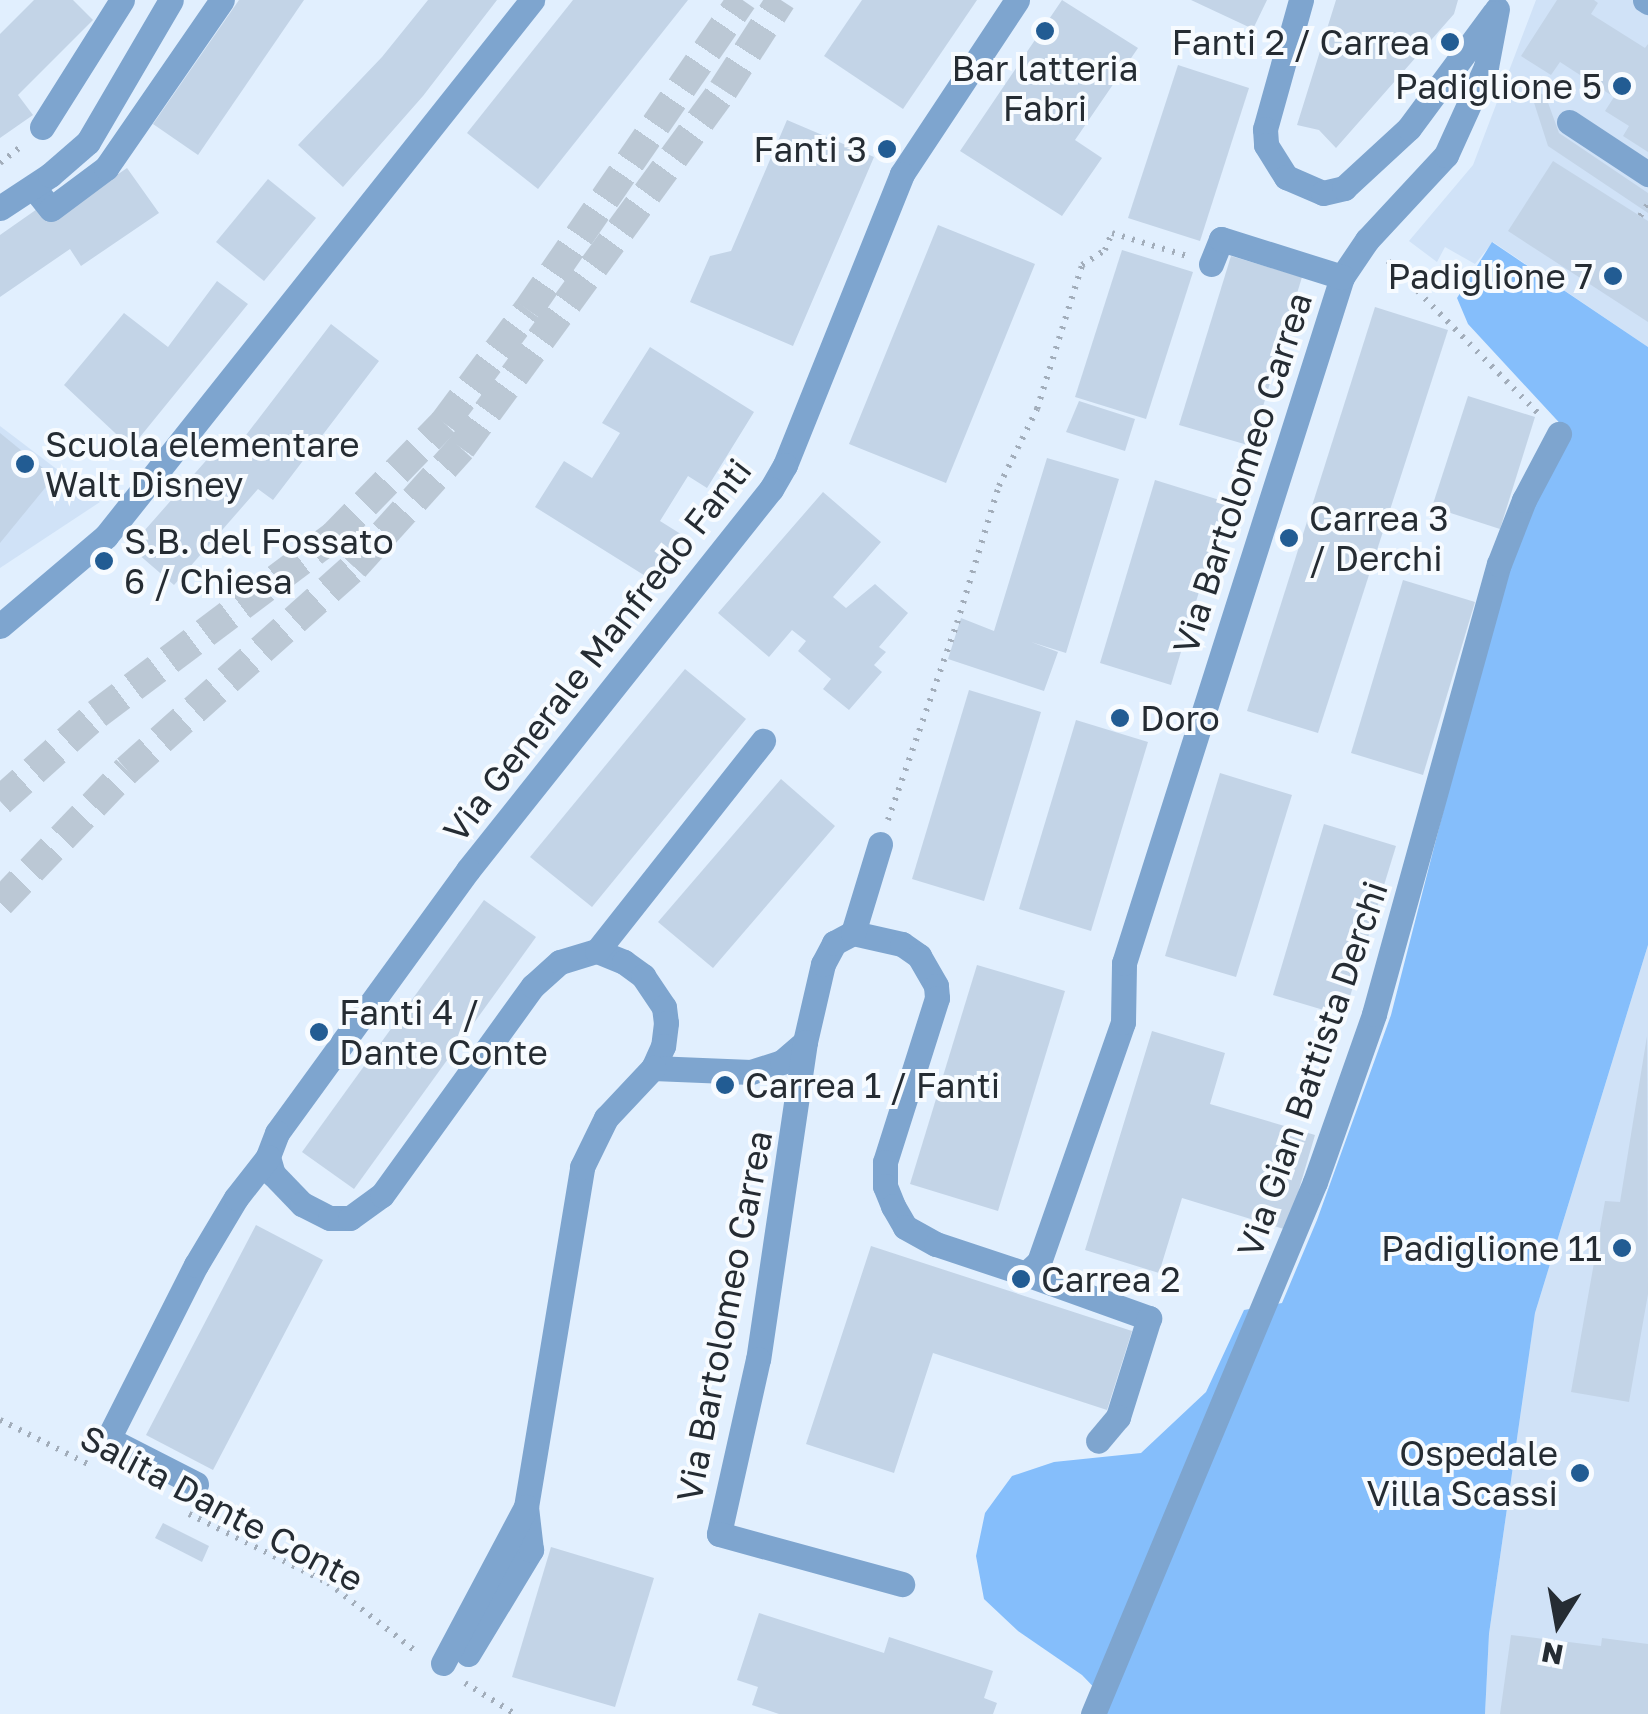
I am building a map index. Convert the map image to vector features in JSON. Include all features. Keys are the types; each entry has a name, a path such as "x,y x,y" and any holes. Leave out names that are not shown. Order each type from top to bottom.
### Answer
{"street":[{"path":"42,127 122,0"},
{"path":"0,208 88,142 171,0"},
{"path":"33,187 52,209 106,168 222,0"},
{"path":"0,626 106,536 532,0"},
{"name":"Via Generale Manfredo Fanti","path":"196,1484 108,1439 196,1265 236,1198 268,1157 277,1133 468,870 786,466 902,174 1016,0"},
{"path":"1301,0 1265,129 1266,146 1286,177 1322,193 1344,188 1409,128 1498,5"},
{"name":"Via Bartolomeo Carrea","path":"1026,1274 1039,1262 1123,1022 1124,963 1342,277 1367,240 1446,155 1486,67 1498,5"},
{"path":"1569,122 1648,174"},
{"path":"1212,264 1220,239 1342,277"},
{"name":"Via Gian Battista Derchi","path":"1094,1714 1315,1182 1374,1014 1499,564 1524,500 1559,434"},
{"path":"268,1157 273,1174 302,1204 330,1218 350,1218 366,1210 382,1196 532,986 560,962 598,952 762,741"},
{"path":"880,844 853,933 902,944 919,956 936,986 937,998 885,1162 885,1186 905,1227 936,1244 1150,1318 1118,1417 1098,1441"},
{"name":"Via Bartolomeo Carrea","path":"853,933 834,943 823,964 805,1042 758,1359 718,1534 902,1584"},
{"path":"468,1654 531,1550 526,1507 582,1166 606,1118 652,1068 663,1046 664,1007 643,976 598,952"},
{"path":"652,1068 751,1072 782,1062 805,1042"},
{"path":"440,1666 526,1507"}],"path":[{"path":"1640,216 1648,204"},
{"path":"880,844 957,623 999,486 1038,409 1082,265 1106,250 1112,234 1212,264"},
{"path":"1367,240 1559,434"},
{"name":"Salita Dante Conte","path":"0,1420 93,1466"},
{"name":"Salita Dante Conte","path":"177,1508 328,1584 440,1666 515,1714"}],"shaded area":[{"path":"1536,0 1648,0 1648,347 1493,242 1475,264 1445,247 1437,262 1409,241 1473,165"},
{"path":"1492,242 1648,347 1648,945 1535,1313 1489,1634 1485,1714 1104,1714 1107,1701 1082,1675 1018,1631 984,1599 976,1556 985,1513 1012,1476 1054,1462 1141,1453 1206,1392 1244,1310 1282,1303 1317,1220 1391,1015 1489,633 1534,498 1567,431 1468,324 1457,298"},
{"name":"Scuola elementare Walt Disney","path":"0,426 100,502 0,568"},
{"name":"Ospedale Villa Scassi","path":"1648,945 1648,1714 1485,1714 1489,1634 1535,1313"}],"building":[{"path":"34,0 73,0 93,20 18,95 33,115 0,138 0,34"},
{"path":"239,0 304,0 198,155 153,124"},
{"path":"428,0 497,0 423,96 343,187 298,145 382,57"},
{"path":"573,0 688,0 538,189 467,133"},
{"path":"862,0 977,0 903,109 824,56"},
{"path":"1062,0 1138,48 1075,140 1102,158 1062,216 960,151"},
{"path":"1191,0 1267,0 1253,29"},
{"path":"1336,0 1458,0 1454,14 1336,148 1319,130 1297,125"},
{"name":"Padiglione 5","path":"1557,0 1594,0 1598,3 1591,14 1645,48 1648,44 1648,152 1623,136 1629,126 1605,111 1614,97 1560,62 1551,75 1521,56"},
{"path":"1178,65 1249,88 1200,241 1128,218"},
{"path":"1528,84 1546,97 1559,133 1648,193 1648,213 1548,146"},
{"path":"787,120 874,157 793,346 690,302 710,256 731,251"},
{"name":"Padiglione 7","path":"1553,161 1648,221 1648,322 1508,231"},
{"path":"127,168 159,213 81,266 70,249 0,297 0,235 40,207 50,221"},
{"path":"268,179 316,218 264,281 216,242"},
{"path":"938,225 1035,264 946,483 849,444"},
{"path":"1122,250 1193,272 1146,419 1075,397"},
{"path":"1231,256 1302,277 1251,446 1179,425"},
{"path":"217,281 248,304 131,448 64,385 124,313 168,347"},
{"path":"1375,307 1448,330 1318,733 1247,711"},
{"path":"331,324 379,361 273,500 258,489 174,585 130,547 218,447 230,456"},
{"path":"650,347 754,412 707,488 688,476 660,521 684,536 655,582 535,507 564,461 592,478 620,433 602,423"},
{"path":"1468,396 1535,417 1500,529 1432,507"},
{"path":"1079,401 1135,419 1125,451 1066,432"},
{"path":"0,433 54,477 0,543"},
{"path":"1047,458 1119,479 1066,653 1031,642 1058,652 1044,691 948,659 961,618 994,631"},
{"path":"1155,480 1226,502 1171,685 1100,663"},
{"path":"823,492 881,542 833,597 846,608 875,584 908,613 879,647 886,652 874,665 882,672 849,710 823,689 831,679 798,651 806,641 792,630 769,657 718,613"},
{"path":"1403,580 1475,602 1423,775 1351,753"},
{"path":"685,669 746,719 592,907 530,857"},
{"path":"969,690 1041,712 984,901 912,879"},
{"path":"1076,720 1148,742 1091,931 1019,909"},
{"path":"1220,773 1292,795 1236,977 1165,956"},
{"path":"781,779 835,826 713,968 658,922"},
{"path":"1324,824 1396,846 1344,1016 1273,995"},
{"path":"484,900 536,937 354,1189 302,1152"},
{"path":"977,965 1065,991 998,1211 910,1184"},
{"path":"1152,1031 1225,1053 1210,1104 1315,1135 1287,1230 1182,1198 1159,1273 1085,1250"},
{"name":"Padiglione 11","path":"1647,1036 1648,1294 1629,1402 1571,1392 1605,1201 1620,1202"},
{"path":"256,1225 323,1260 213,1470 146,1435"},
{"path":"871,1246 1132,1331 1107,1410 933,1353 894,1473 806,1444"},
{"path":"163,1523 209,1546 202,1562 155,1538"},
{"path":"551,1547 654,1578 615,1707 512,1677"},
{"path":"759,1613 884,1653 889,1637 993,1671 984,1698 997,1703 993,1714 779,1714 752,1705 758,1687 737,1680"},
{"path":"1511,1635 1601,1646 1602,1638 1648,1644 1648,1714 1500,1714"}],"tunnel":[{"path":"0,801 97,714 334,536 444,423 528,310 742,0"},
{"path":"0,903 127,770 354,567 461,448 723,90 781,0"}],"place":[{"name":"Bar latteria Fabri","path":"1045,31"},
{"name":"Fanti 2 / Carrea","path":"1450,42"},
{"name":"Padiglione 5","path":"1622,86"},
{"name":"Fanti 3","path":"887,149"},
{"name":"Padiglione 7","path":"1613,276"},
{"name":"Scuola elementare Walt Disney","path":"25,464"},
{"name":"Carrea 3 / Derchi","path":"1289,538"},
{"name":"S.B. del Fossato 6 / Chiesa","path":"104,561"},
{"name":"Doro","path":"1120,718"},
{"name":"Fanti 4 / Dante Conte","path":"319,1032"},
{"name":"Carrea 1 / Fanti","path":"725,1085"},
{"name":"Padiglione 11","path":"1622,1248"},
{"name":"Carrea 2","path":"1021,1279"},
{"name":"Ospedale Villa Scassi","path":"1580,1473"}]}
